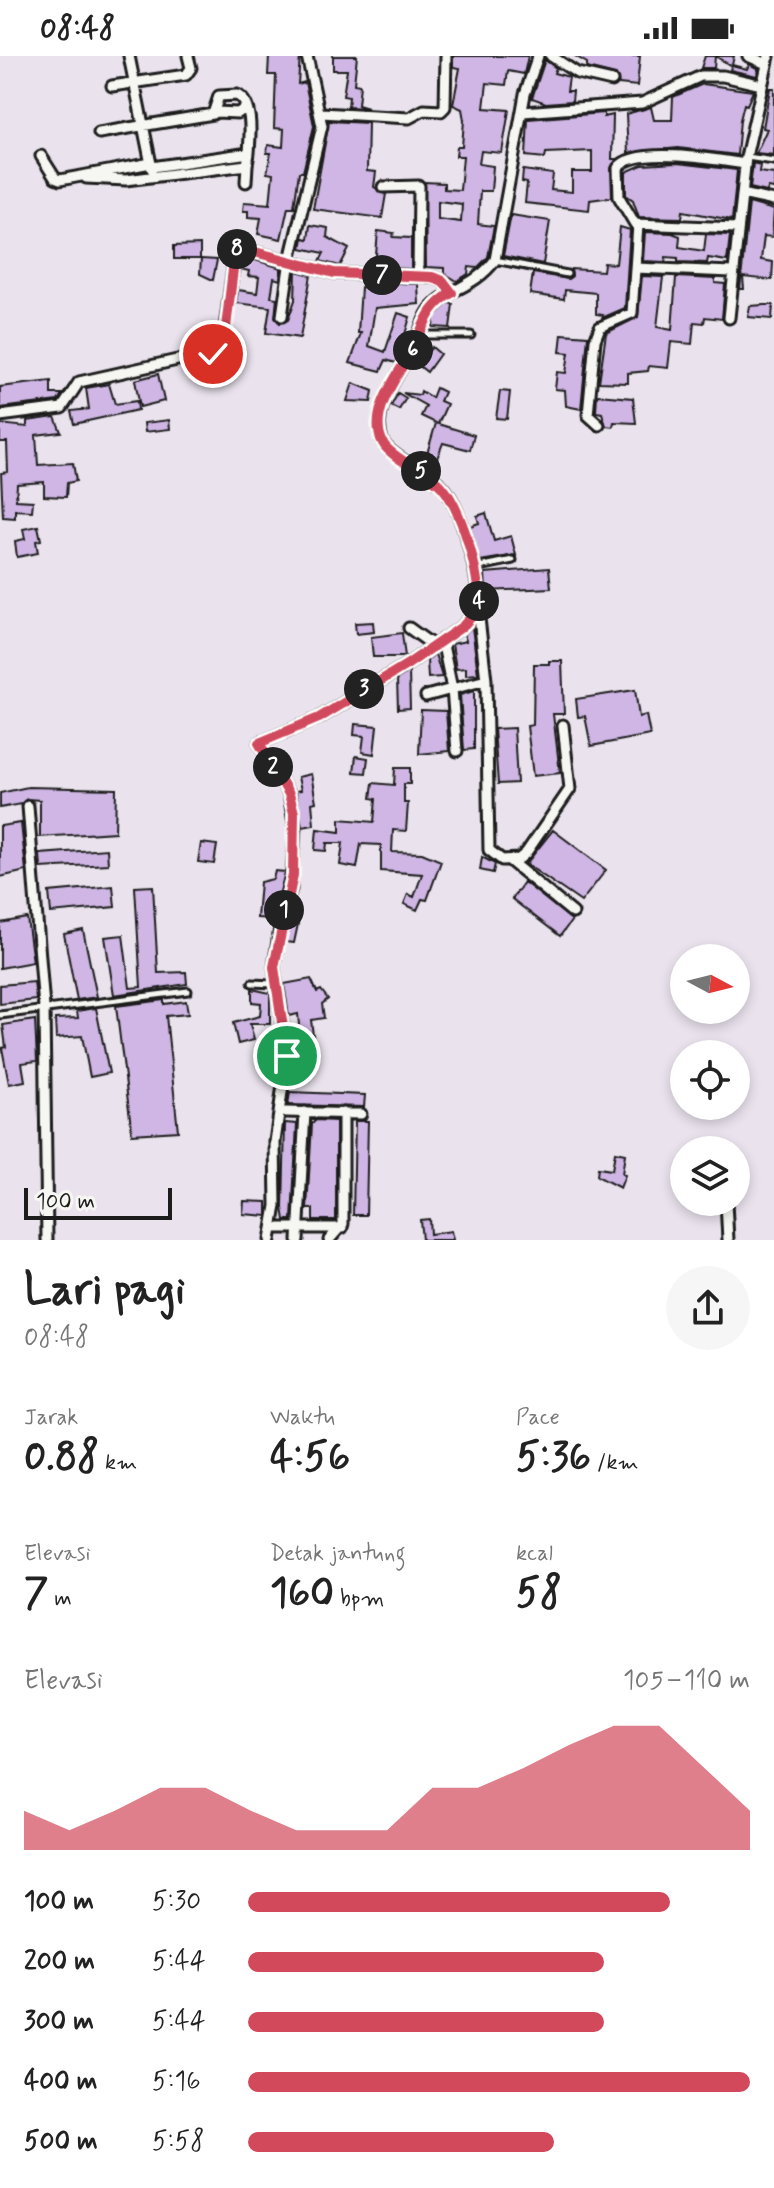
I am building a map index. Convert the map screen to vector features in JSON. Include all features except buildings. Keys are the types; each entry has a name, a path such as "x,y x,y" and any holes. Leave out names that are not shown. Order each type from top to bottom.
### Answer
{"street":[{"path":"129,56 152,169"},
{"path":"112,86 186,75 191,68 188,56"},
{"path":"282,316 290,260 322,126 307,56"},
{"path":"321,113 412,118 424,110 441,111 445,107 446,56"},
{"path":"538,56 530,74 495,260 485,274 430,308 387,397 380,433 385,447 440,484 457,508 473,568 486,680 489,850 496,858 519,859 536,843 570,789 563,725"},
{"path":"551,56 577,73 612,81"},
{"path":"729,318 746,160 767,81 768,60 748,56"},
{"path":"523,112 642,103 701,76 767,81"},
{"path":"216,112 217,100 222,95 242,97 250,123 246,182"},
{"path":"99,133 216,112 238,113 245,108"},
{"path":"41,156 57,180 249,153"},
{"path":"599,425 588,415 595,340 600,327 632,313 638,225 619,197 617,176 623,162 690,156 746,160"},
{"path":"152,169 247,165"},
{"path":"383,187 419,186 418,276"},
{"path":"742,194 774,201"},
{"path":"638,225 737,228"},
{"path":"0,416 62,408 79,382 222,350 237,249 334,273 439,279 452,293"},
{"path":"635,268 732,272"},
{"path":"270,1240 277,1181 275,1142 287,1056 274,984 279,930 291,889 295,829 289,794 259,743 319,718 438,643 478,609"},
{"path":"409,628 438,643 452,689 457,751"},
{"path":"426,696 486,680"},
{"path":"28,806 44,1008 47,1240"},
{"path":"510,861 573,913"},
{"path":"286,1112 361,1114"},
{"path":"298,1240 305,1112"},
{"path":"329,1240 342,1228 343,1113"},
{"path":"727,1216 728,1240"},
{"path":"273,1228 342,1228"}],"lane":[{"path":"746,160 774,161"},
{"path":"495,260 567,274"},
{"path":"419,334 471,335"},
{"path":"473,568 513,560"},
{"path":"252,983 274,984"},
{"path":"0,1015 188,991"}],"route":[{"path":"213,354 222,350 224,344 235,253 240,248 334,273 432,277 443,281 452,293 430,308 413,348 394,379 381,413 380,433 385,447 440,484 452,497 478,591 478,609 463,626 408,664 299,729 270,735 259,743 259,748 289,794 294,813 293,875 281,920 274,967 276,998 287,1056"}]}
